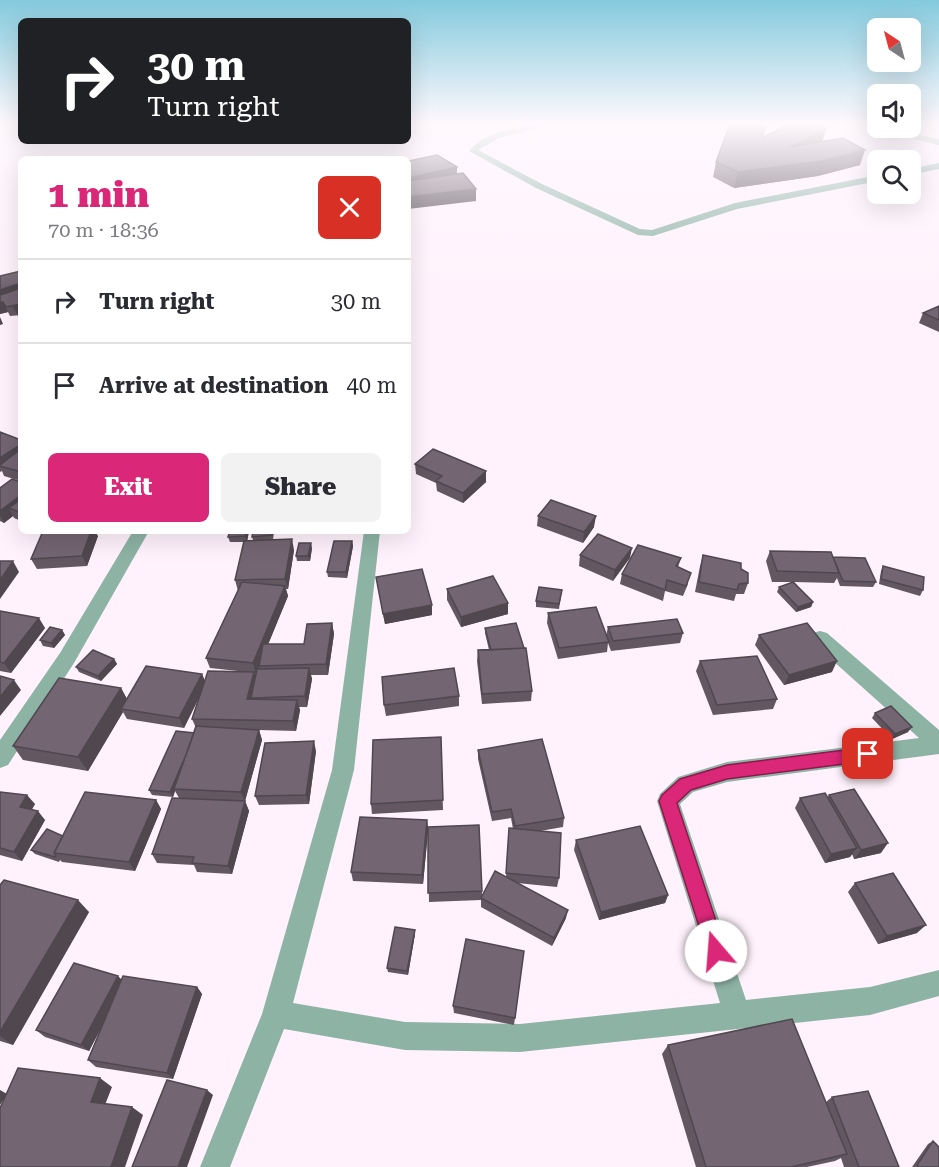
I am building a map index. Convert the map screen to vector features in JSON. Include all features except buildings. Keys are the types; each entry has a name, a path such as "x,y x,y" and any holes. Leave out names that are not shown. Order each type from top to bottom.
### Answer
{"street":[{"path":"525,178 638,232 653,233 735,206 867,180"},
{"path":"0,758 67,658 139,534"},
{"path":"215,1167 276,1014 343,770 372,534"},
{"path":"820,638 939,744"},
{"path":"737,1015 668,801 686,784 727,772 939,744"},
{"path":"276,1014 405,1036 520,1038 870,1001 939,983"}],"route":[{"path":"716,951 668,801 686,784 727,772 868,754"}]}
